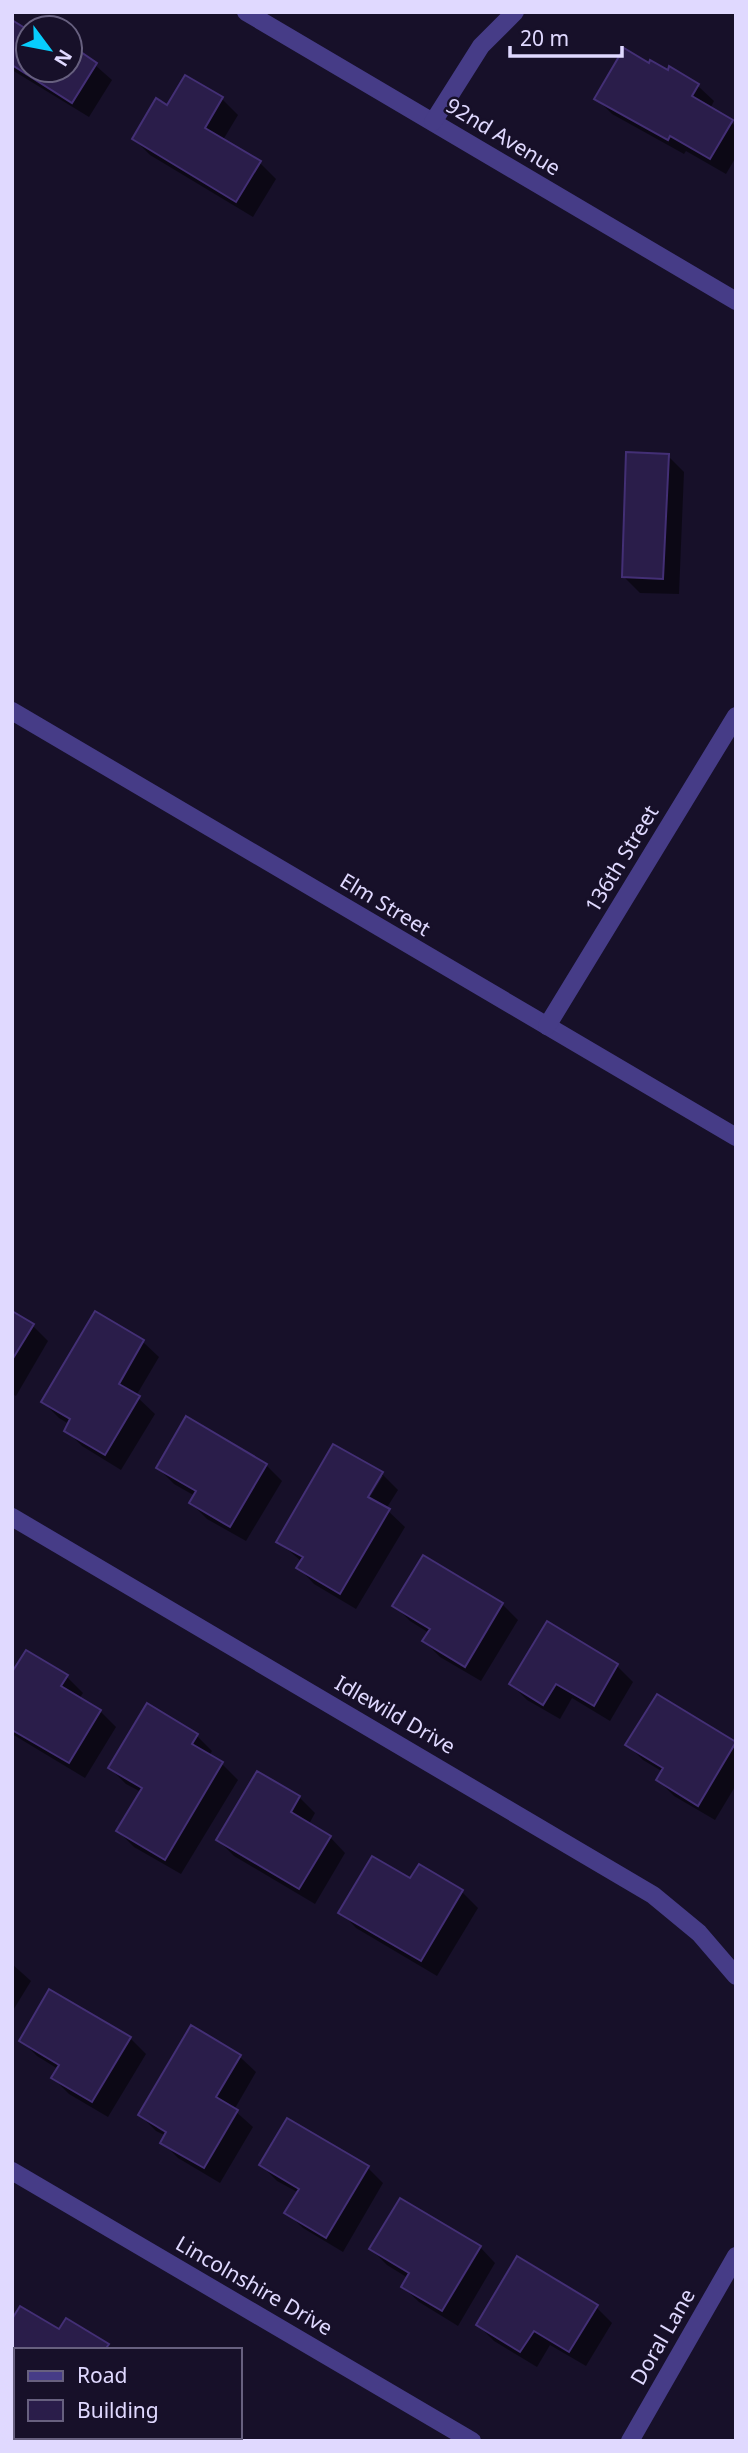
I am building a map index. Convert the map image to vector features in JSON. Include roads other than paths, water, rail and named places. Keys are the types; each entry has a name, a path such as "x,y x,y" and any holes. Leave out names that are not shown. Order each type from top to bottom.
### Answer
{"street":[{"name":"92nd Avenue","path":"246,12 736,301"},
{"path":"433,122 481,46 515,12"},
{"name":"Elm Street","path":"12,711 736,1137"},
{"name":"136th Street","path":"547,1026 736,716"},
{"name":"Idlewild Drive","path":"12,1517 653,1895 699,1933 736,1976"},
{"name":"Lincolnshire Drive","path":"12,2171 472,2441"},
{"name":"Doral Lane","path":"630,2441 736,2256"}]}
